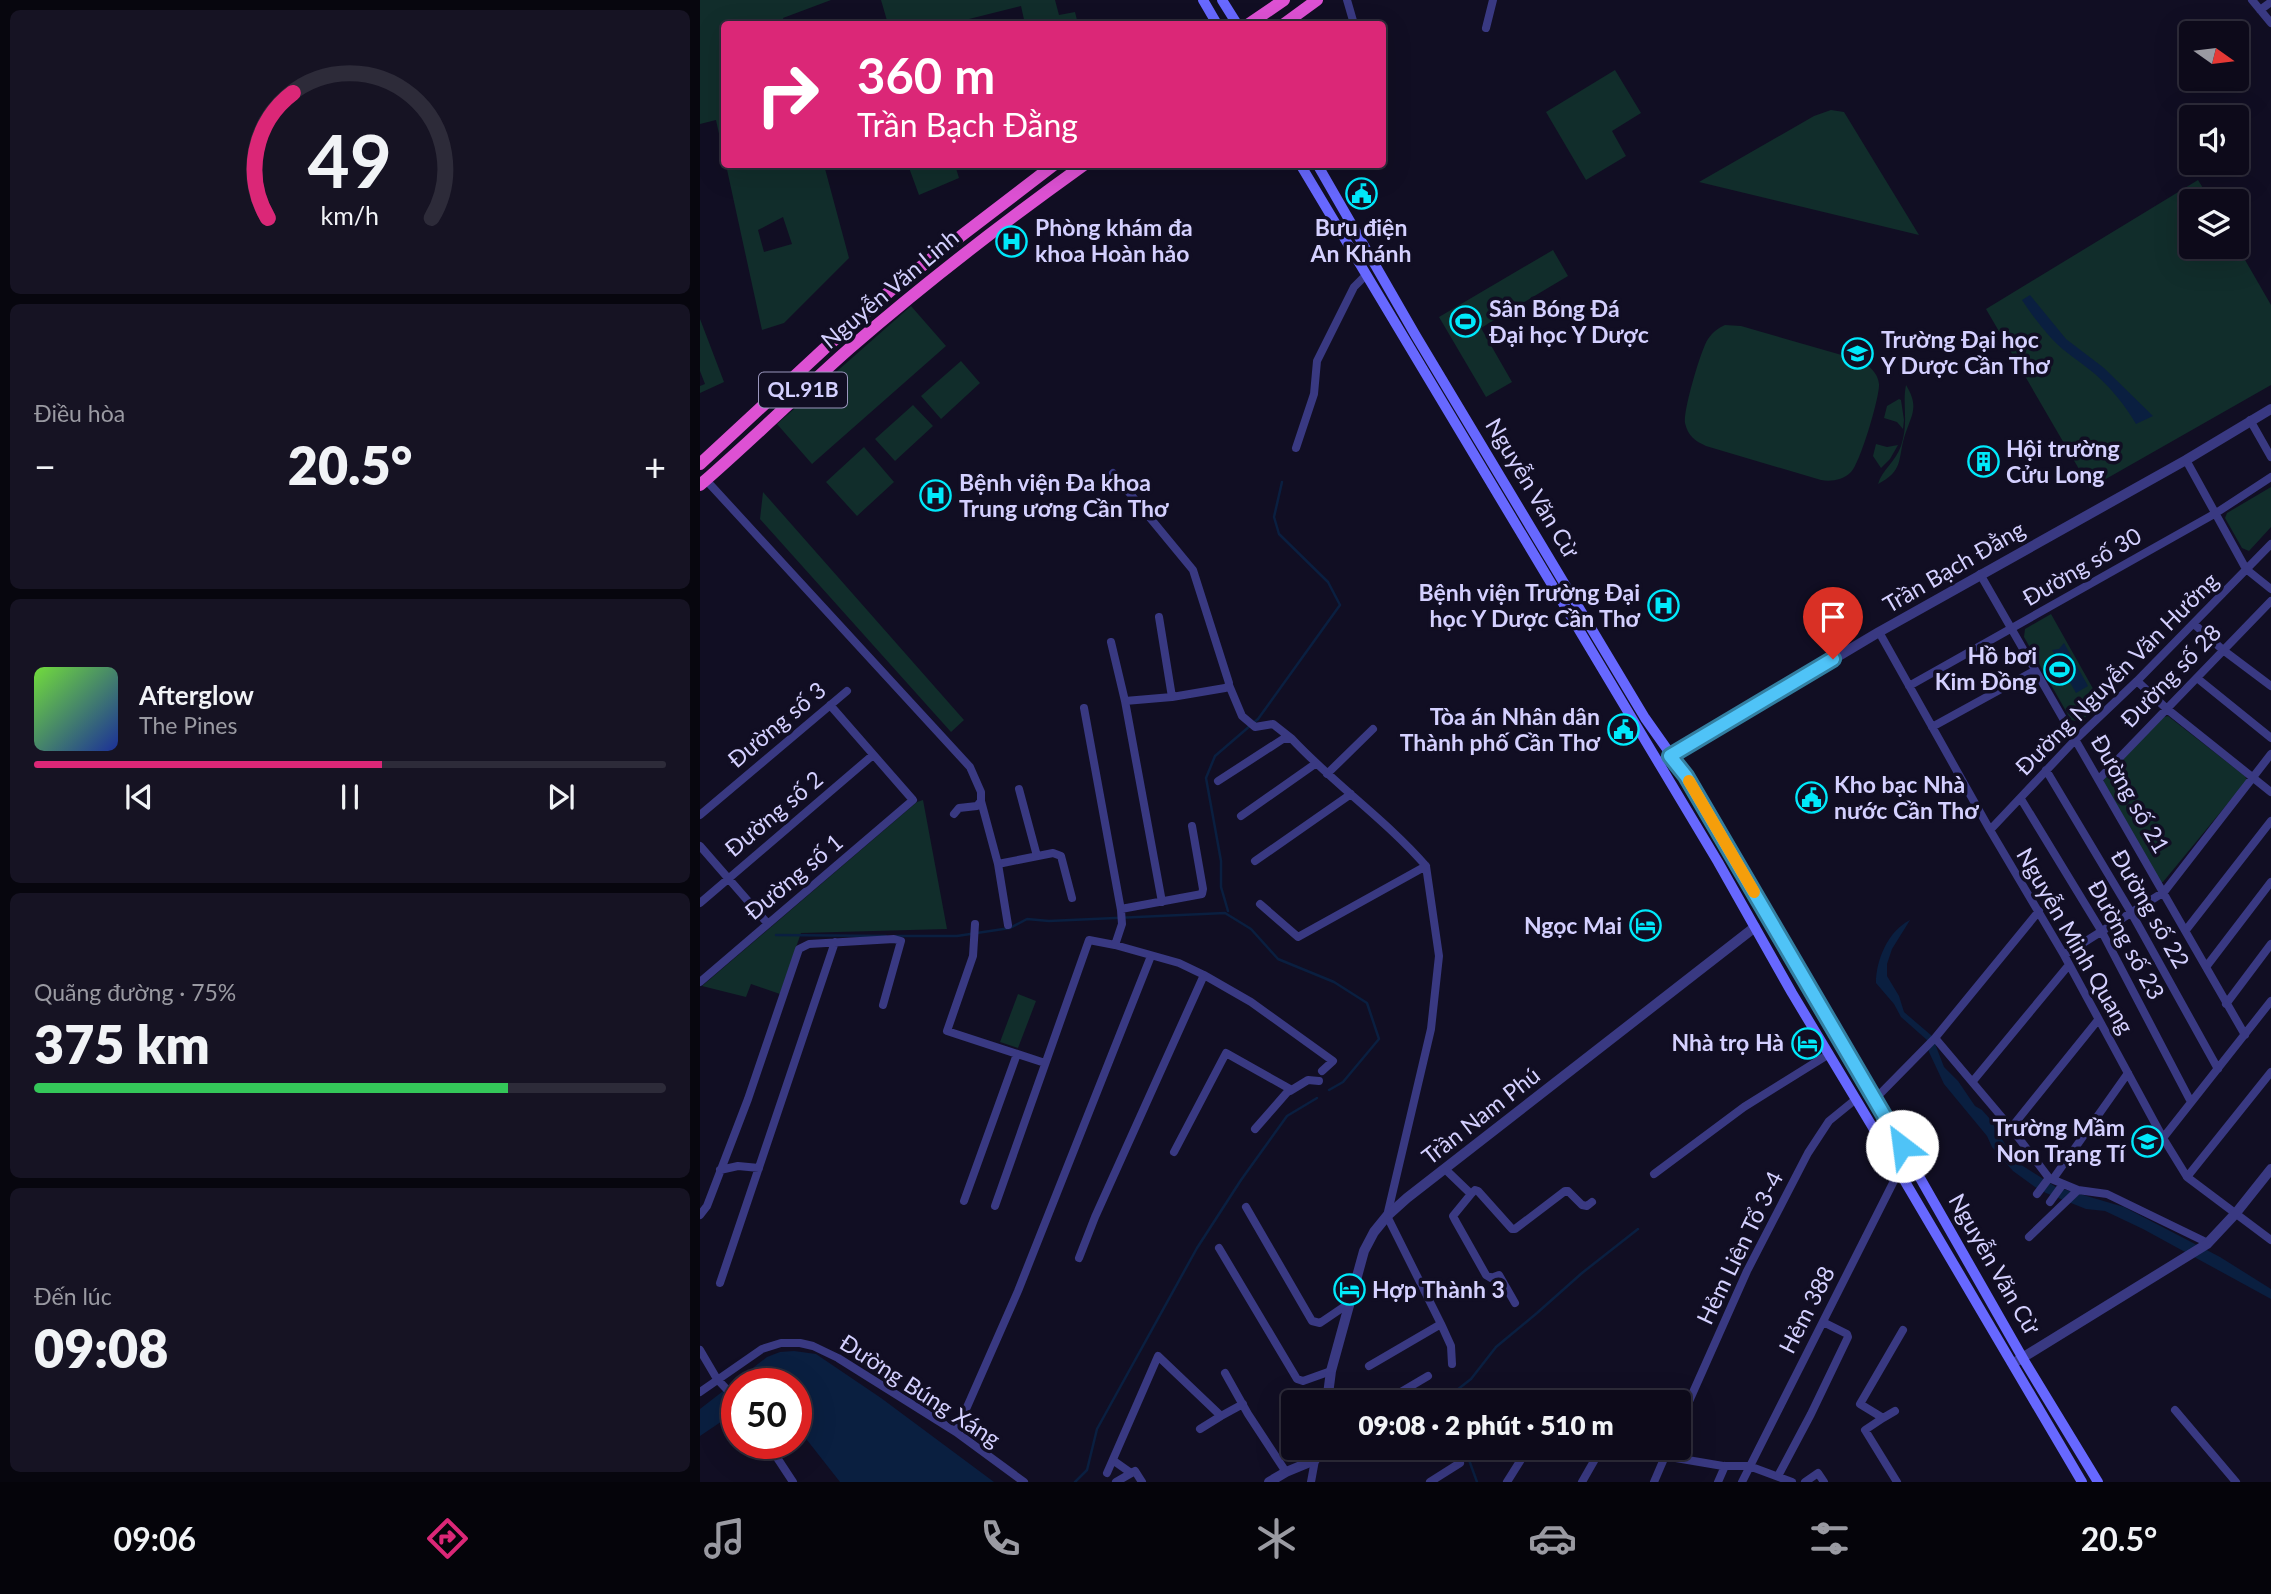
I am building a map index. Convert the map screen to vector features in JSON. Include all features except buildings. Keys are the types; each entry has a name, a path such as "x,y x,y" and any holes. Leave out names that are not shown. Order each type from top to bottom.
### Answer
{"highway":[{"path":"1253,21 1284,0"},
{"path":"1288,21 1317,0"},
{"name":"Nguyễn Văn Linh","path":"700,464 897,285 1050,168"},
{"name":"Nguyễn Văn Linh","path":"703,482 909,298 1079,168"},
{"path":"897,285 909,298"}],"main road":[{"path":"1203,0 1215,21"},
{"path":"1222,0 1235,21"},
{"name":"Nguyễn Văn Cừ","path":"1302,168 1659,763 2080,1481"},
{"name":"Nguyễn Văn Cừ","path":"1319,168 1409,324 1645,718 1693,788 2098,1482"}],"street":[{"path":"1347,0 1353,21"},
{"path":"1486,28 1493,0"},
{"path":"2252,0 2271,23"},
{"path":"2260,10 2271,2"},
{"path":"1296,447 1314,394 1317,360 1354,287 1366,275"},
{"name":"Trần Bạch Đằng","path":"1659,763 1879,632 2186,460 2271,409"},
{"path":"2250,420 2271,457"},
{"path":"2186,460 2246,569 2271,589"},
{"path":"1113,473 1193,570 1229,685 1245,719 1255,727 1273,724 1292,739 1315,764 1406,843 1426,866 1439,956 1432,1017 1387,1216 1451,1346 1452,1364"},
{"name":"Đường số 30","path":"1909,686 2216,513 2271,477"},
{"path":"703,482 970,767 981,792 981,802 998,864 1008,925"},
{"name":"Đường Nguyễn Văn Hưởng","path":"1990,830 2046,769 2194,624 2271,544"},
{"name":"Đường số 21","path":"1980,574 2245,1035"},
{"name":"Đường số 28","path":"2099,779 2271,601"},
{"path":"1159,617 1172,697"},
{"path":"2194,624 2271,686"},
{"name":"Nguyễn Minh Quang","path":"1879,632 2064,955 2163,1138 2188,1177 2271,1240"},
{"path":"1111,642 1125,701 1162,902"},
{"path":"1932,727 2034,671"},
{"path":"2197,678 2271,738"},
{"path":"2137,681 2167,709 2271,792"},
{"path":"1125,701 1172,697 1225,688 1229,685"},
{"name":"Đường số 3","path":"700,815 847,691"},
{"path":"830,705 873,755"},
{"path":"1084,708 1121,913 1115,945"},
{"path":"1327,774 1373,729"},
{"path":"1218,781 1283,739 1292,739"},
{"path":"2064,955 2164,892 2271,754"},
{"name":"Đường số 1","path":"700,982 913,800 873,755"},
{"name":"Đường số 2","path":"700,902 873,755"},
{"path":"1241,816 1315,764"},
{"name":"Đường số 22","path":"2046,769 2132,914 2218,1069"},
{"path":"1019,789 1037,856"},
{"path":"1255,861 1351,794"},
{"name":"Đường số 23","path":"2021,799 2102,932 2191,1102"},
{"path":"954,814 959,808 977,806 981,802"},
{"path":"2186,930 2271,821"},
{"path":"1121,913 1202,894 1192,826"},
{"path":"700,846 768,924"},
{"path":"998,864 1053,853 1061,856 1072,898"},
{"path":"1260,904 1298,937 1426,866"},
{"path":"2206,967 2271,882"},
{"path":"1875,1099 1935,1038 2039,911"},
{"path":"975,925 974,956 947,1031 1045,1063"},
{"name":"Trần Nam Phú","path":"1329,1390 1348,1304 1364,1251 1387,1216 1755,927"},
{"path":"700,1215 708,1206 748,1099 799,949 805,944 894,939 901,941 883,1004"},
{"path":"995,1206 1089,940 1179,963 1204,975 1251,1002 1333,1061 1321,1076 1290,1091 1255,1129"},
{"path":"720,1283 835,943"},
{"path":"2226,1004 2271,944"},
{"path":"957,1432 1018,1291 1151,956"},
{"path":"1973,1082 2068,966"},
{"path":"1079,1258 1204,975"},
{"path":"2163,1138 2271,1001"},
{"path":"2011,1128 2098,1020"},
{"path":"1935,1038 2050,1179 2077,1191 2107,1194 2207,1243"},
{"path":"1174,1152 1226,1053 1290,1088 1290,1091"},
{"path":"1654,1174 1744,1107 1829,1054"},
{"path":"964,1200 1017,1055"},
{"path":"2188,1177 2271,1072"},
{"path":"2038,1192 2129,1073"},
{"name":"Hẻm Liên Tổ 3-4","path":"1691,1397 1747,1271 1808,1153 1829,1121 1856,1099"},
{"path":"720,1170 738,1166 759,1168"},
{"path":"1445,1169 1471,1194"},
{"path":"2012,1364 2207,1243 2236,1213 2271,1169"},
{"name":"Hẻm 388","path":"1742,1482 1899,1171"},
{"path":"2052,1199 2062,1185"},
{"path":"1515,1303 1499,1275 1491,1278 1486,1275 1453,1216 1475,1190 1512,1229 1565,1191 1583,1205 1587,1206 1592,1202"},
{"path":"2029,1237 2077,1191"},
{"path":"1246,1207 1312,1321 1320,1323 1348,1304"},
{"path":"1219,1248 1297,1379 1303,1381 1331,1371"},
{"path":"1778,1476 1847,1337 1847,1334 1823,1322"},
{"path":"1369,1366 1441,1324"},
{"path":"1882,1418 1858,1408 1903,1330"},
{"name":"Đường Búng Xáng","path":"700,1392 720,1382 762,1349 781,1343 813,1346 838,1358 957,1432 1024,1482"},
{"path":"700,1350 720,1382"},
{"path":"1107,1473 1158,1356 1221,1416"},
{"path":"1225,1373 1286,1472"},
{"path":"1404,1390 1428,1376"},
{"path":"1200,1429 1243,1404"},
{"path":"2175,1410 2236,1482"},
{"path":"1895,1411 1865,1431 1897,1482"},
{"path":"1691,1457 1725,1466 1749,1465 1792,1482"},
{"path":"778,1459 793,1482"},
{"path":"1269,1482 1315,1460"},
{"path":"1311,1482 1315,1460"},
{"path":"1507,1482 1521,1460"},
{"path":"1582,1482 1595,1460"},
{"path":"1654,1482 1663,1460"},
{"path":"1114,1461 1131,1473"},
{"path":"1430,1482 1460,1463"},
{"path":"1718,1482 1725,1466"},
{"path":"1116,1482 1136,1472 1142,1482"},
{"path":"1805,1482 1818,1473 1824,1482"}],"green space":[{"path":"700,0 831,0 783,18 784,21 721,21 721,143 716,120 700,124"},
{"path":"881,0 1055,0 1059,15 1075,12 1077,21 1024,21 1021,6 961,21 887,21"},
{"path":"1615,70 1641,113 1612,131 1626,156 1586,180 1546,112"},
{"path":"1831,110 1844,112 1919,235 1699,182 1814,116"},
{"path":"727,168 825,168 849,258 784,323 762,330","holes":["783,217 792,244 764,252 758,230"]},
{"path":"909,168 956,168 959,178 919,195"},
{"path":"2198,180 2204,189 2183,189"},
{"path":"2179,192 2179,259 2244,259 2271,305 2271,385 2090,488 1986,309"},
{"name":"Sân Bóng Đá Đại học Y Dược","path":"1553,250 1568,276 1481,328 1512,382 1486,397 1439,317"},
{"path":"911,306 946,346 812,464 777,424"},
{"path":"700,319 724,382 700,393 700,386 705,384 700,371"},
{"path":"1725,325 1741,326 1859,360 1877,376 1879,384 1869,430 1855,466 1848,475 1837,480 1821,480 1706,446 1690,435 1685,416 1697,367 1708,339"},
{"path":"961,361 980,383 941,419 921,396"},
{"path":"1906,385 1913,406 1900,459 1896,470 1878,484 1901,446 1905,429"},
{"path":"1899,399 1904,420 1903,429 1897,422 1884,418 1887,406"},
{"path":"913,405 933,426 895,461 875,439"},
{"path":"1876,444 1887,447 1898,445 1881,468 1873,456"},
{"path":"864,447 894,482 857,516 826,482"},
{"path":"2271,487 2271,527 2249,551 2242,548 2225,518 2227,513"},
{"path":"763,492 964,720 951,732 760,519"},
{"path":"2051,614 2100,701 2081,722 2071,720 2024,637 2025,629"},
{"path":"2168,716 2247,780 2163,882 2160,882 2103,783 2105,777"},
{"path":"923,800 947,929 801,933 780,994 751,984 746,997 702,986 917,802"},
{"path":"1018,994 1036,1001 1018,1048 1000,1042"}],"water":[{"path":"2030,295 2066,339 2104,368 2153,416 2136,424 2107,385 2057,344 2040,325 2022,300"},
{"path":"2064,643 2088,686 2076,693 2052,650 2059,649"},
{"path":"1910,920 1892,949 1887,964 1887,976 1899,996 1904,1012 1932,1036 1944,1067 1958,1081 1975,1106 1990,1119 2015,1161 2056,1187 2124,1207 2220,1257 2271,1289 2271,1299 2143,1229 2105,1211 2086,1209 2046,1193 2013,1171 1944,1084 1929,1052 1927,1040 1901,1017 1876,983 1878,965 1885,947 1895,931"},
{"path":"780,1352 816,1354 881,1398 994,1482 840,1482 812,1446 812,1368 753,1368 767,1357"},
{"path":"721,1393 721,1422 700,1436 700,1409"}],"waterway":[{"path":"1228,911 1221,887 1221,861 1206,778 1215,756 1258,719 1340,605 1328,582 1279,534 1274,517 1282,482"},
{"path":"896,936 957,936 1010,928 1027,919 1049,921 1225,913 1251,929 1278,959 1334,982 1367,1003 1379,1039 1343,1082 1329,1090"},
{"path":"776,935 886,936"},
{"path":"1075,1482 1087,1470 1097,1429 1197,1248 1287,1116 1317,1098"},
{"path":"1457,1390 1471,1379 1496,1347 1638,1229"},
{"path":"1469,1460 1477,1482"}],"slow traffic":[{"path":"1689,781 1754,892"}],"place":[{"name":"Bưu điện An Khánh","path":"1361,194"},
{"name":"Phòng khám đa khoa Hoàn hảo","path":"1012,241"},
{"name":"Sân Bóng Đá Đại học Y Dược","path":"1466,322"},
{"name":"Trường Đại học Y Dược Cần Thơ","path":"1858,353"},
{"name":"Hội trường Cửu Long","path":"1983,462"},
{"name":"Bệnh viện Đa khoa Trung ương Cần Thơ","path":"936,496"},
{"name":"Bệnh viện Trường Đại học Y Dược Cần Thơ","path":"1663,606"},
{"name":"Hồ bơi Kim Đồng","path":"2060,669"},
{"name":"Tòa án Nhân dân Thành phố Cần Thơ","path":"1623,730"},
{"name":"Kho bạc Nhà nước Cần Thơ","path":"1811,798"},
{"name":"Ngọc Mai","path":"1645,926"},
{"name":"Nhà trọ Hà","path":"1807,1043"},
{"name":"Trường Mầm Non Trạng Tí","path":"2148,1141"},
{"name":"Hợp Thành 3","path":"1349,1290"}],"route":[{"path":"1833,659 1670,756 1686,776 1902,1146"}]}
